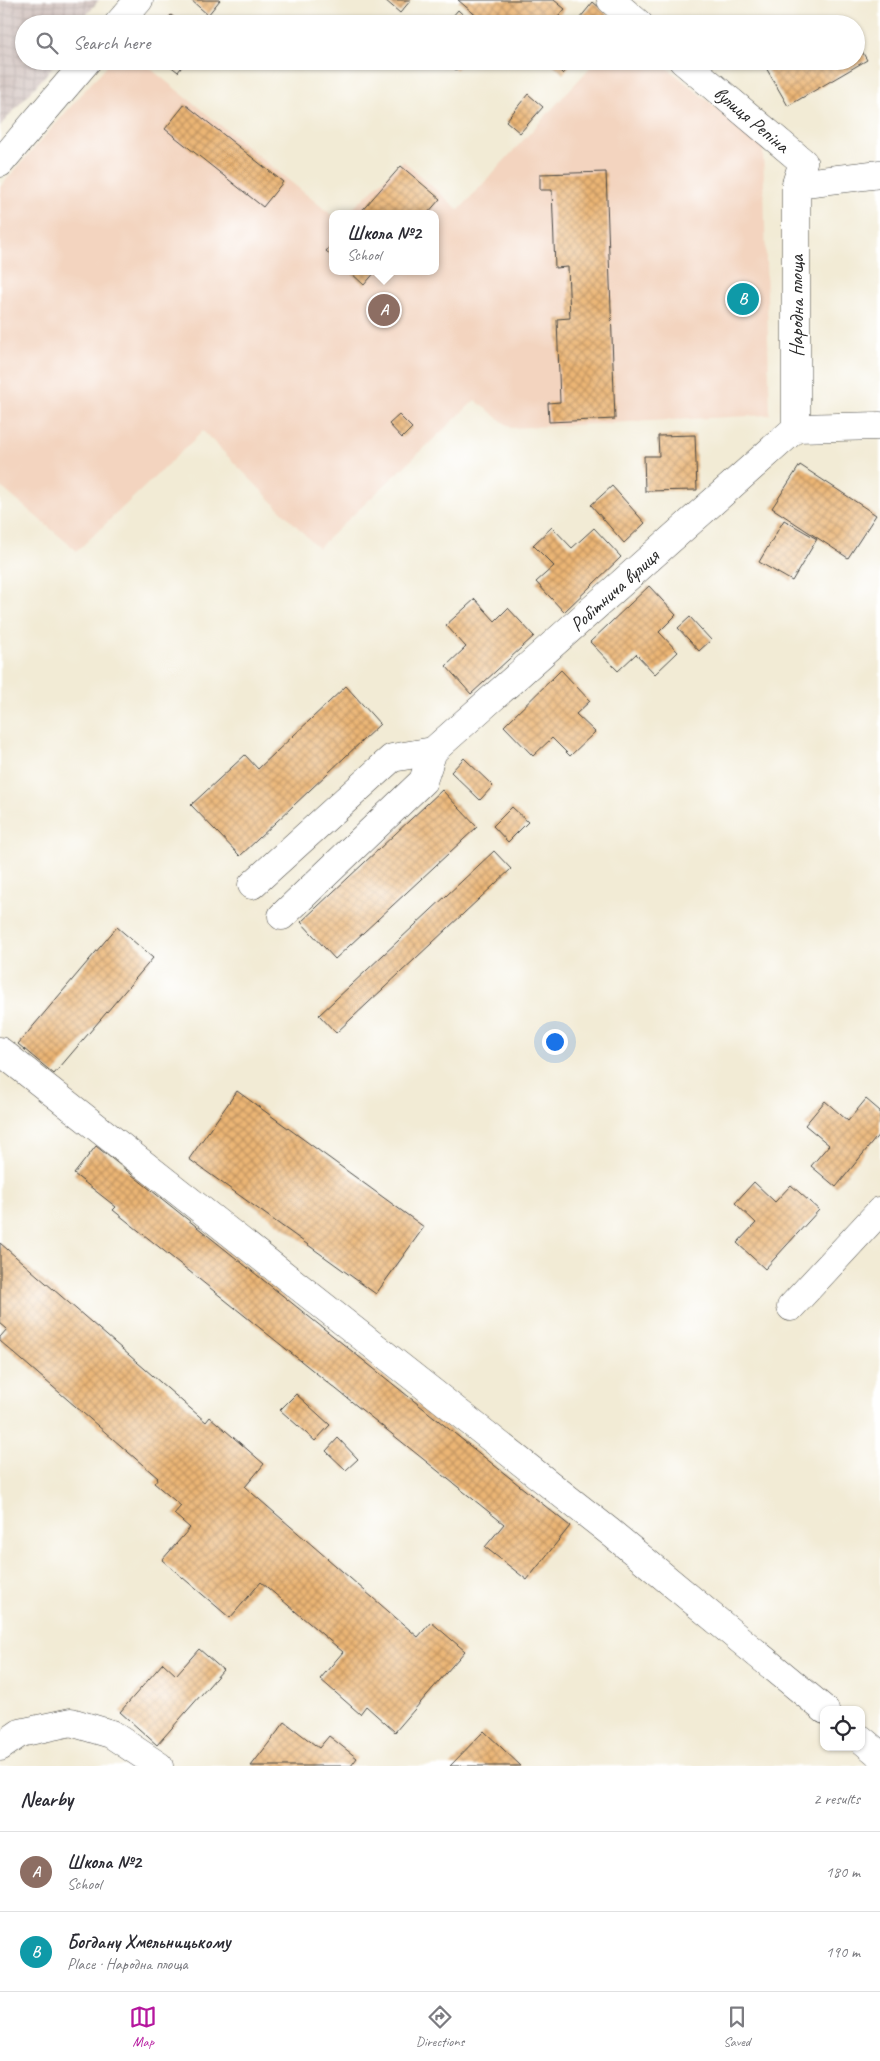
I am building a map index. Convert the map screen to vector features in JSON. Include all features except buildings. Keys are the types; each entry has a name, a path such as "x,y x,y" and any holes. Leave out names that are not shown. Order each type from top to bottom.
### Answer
{"street":[{"path":"126,15 138,0"},
{"path":"611,0 628,15"},
{"path":"0,163 78,70"},
{"name":"вулиця Репіна","path":"694,70 803,162 796,184"},
{"path":"796,184 880,174"},
{"name":"Народна площа","path":"796,184 796,428"},
{"path":"796,428 880,426"},
{"name":"Робітнича вулиця","path":"433,751 796,428"},
{"path":"252,885 392,758 433,751 423,781 282,916"},
{"path":"0,1051 610,1532 820,1706"},
{"path":"791,1308 880,1211"},
{"path":"0,1747 20,1733 71,1722 111,1734 159,1766"},
{"path":"865,1742 880,1755"}],"shaded area":[{"path":"0,0 99,0 86,15 15,15 15,70 50,70 0,126"},
{"path":"103,70 152,70 329,213 329,275 439,275 439,210 351,210 403,161 459,210 588,70 670,70 763,146 770,415 511,428 475,400 318,548 203,431 77,551 0,486 0,187"}],"place":[{"name":"Богдану Хмельницькому","path":"743,299"},
{"name":"Школа №2","path":"384,310"}]}
